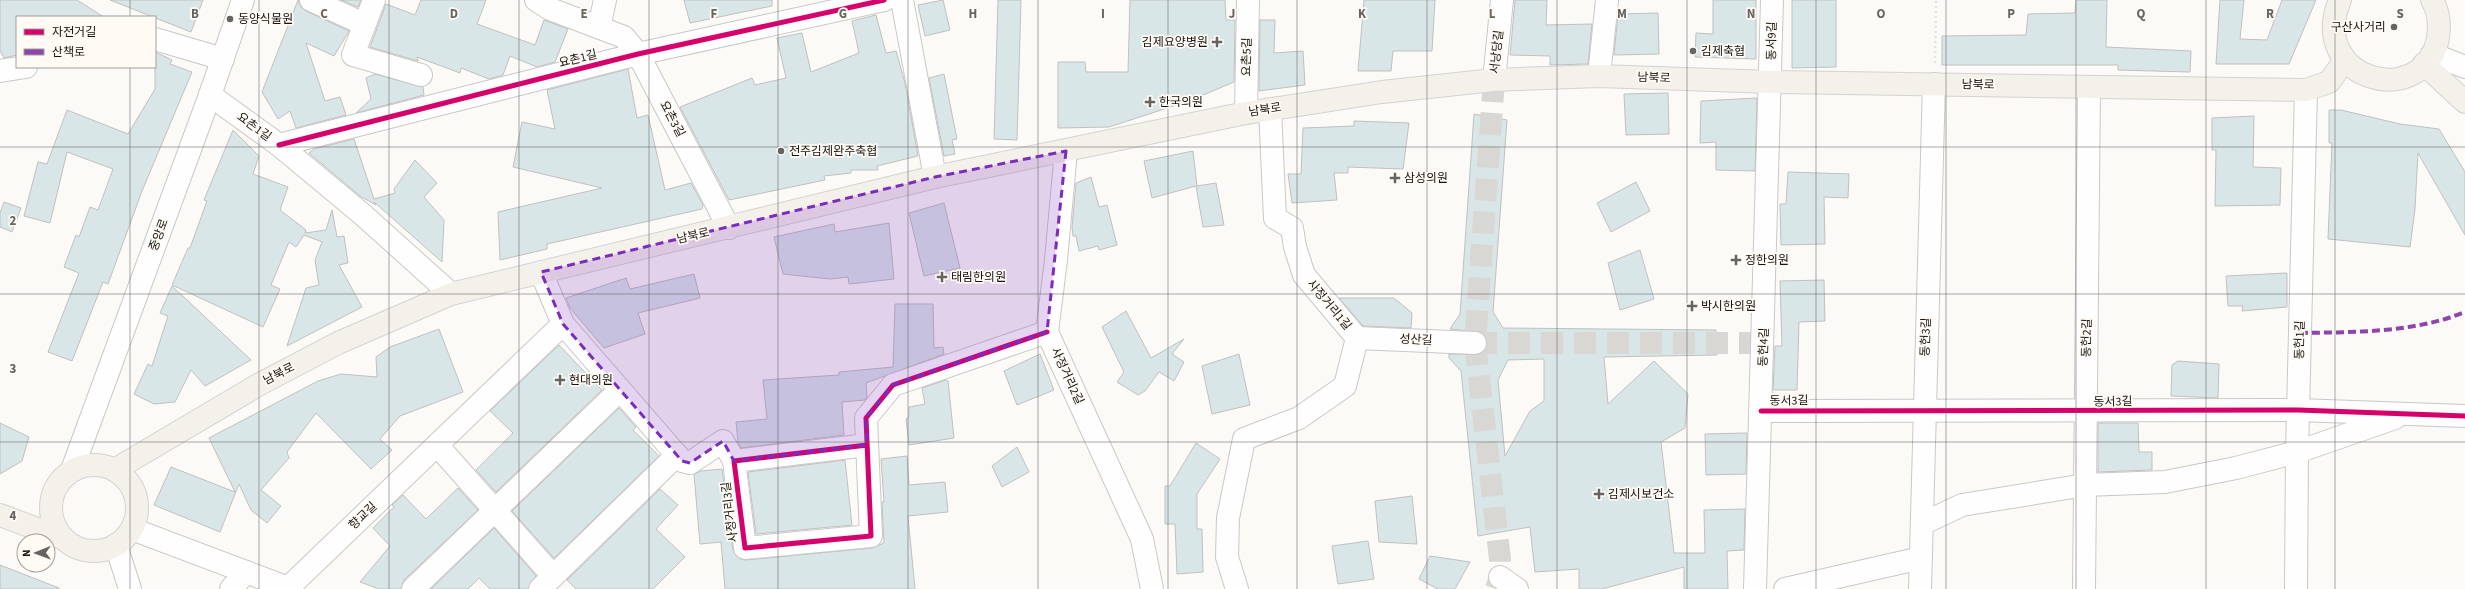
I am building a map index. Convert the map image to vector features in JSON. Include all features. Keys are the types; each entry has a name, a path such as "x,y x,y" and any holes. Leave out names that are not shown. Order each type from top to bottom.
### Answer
{"main road":[{"path":"2340,0 2336,12 2334,37 2345,60 2354,69 2377,80 2403,78 2428,59 2440,30 2438,17 2432,0"},
{"path":"2428,59 2465,102"},
{"name":"남북로","path":"116,470 258,385 338,343 451,294 935,177 1246,113 1382,92 1494,80 1598,76 1771,82 2306,90 2329,82 2345,60"},
{"path":"0,515 64,539 78,548 95,551 116,545 132,529 138,507 132,485 116,470 94,464 72,470 56,486 51,508 52,520 64,539"}],"street":[{"name":"중앙로","path":"72,470 210,95 243,0"},
{"path":"311,0 364,24"},
{"path":"374,0 353,55 421,75"},
{"name":"요촌3길","path":"536,0 550,9 624,37 638,54 729,228"},
{"path":"599,27 605,0"},
{"name":"요촌1길","path":"210,95 279,145 638,54 884,0"},
{"path":"902,0 935,177"},
{"name":"요촌5길","path":"1246,113 1248,0"},
{"name":"서낭당길","path":"1494,80 1502,0"},
{"path":"1598,76 1607,0"},
{"name":"동서9길","path":"1771,82 1772,0"},
{"path":"156,39 223,59"},
{"path":"2428,59 2465,68"},
{"path":"0,71 20,68"},
{"name":"동헌4길","path":"1755,589 1771,82"},
{"name":"동헌3길","path":"1920,589 1934,84"},
{"name":"동헌2길","path":"2084,589 2089,87"},
{"name":"동헌1길","path":"2296,589 2297,452 2306,90"},
{"name":"사정거리1길","path":"1237,589 1227,557 1228,526 1233,486 1244,439 1298,418 1345,386 1356,338 1304,275 1295,247 1292,228 1275,218 1270,110"},
{"path":"279,145 362,214 451,294"},
{"path":"1047,332 1056,260 1066,151"},
{"name":"사정거리3길","path":"542,272 563,324 682,461 690,464 723,441 734,461 745,548 871,536 866,418 893,385 1047,332"},
{"name":"향교길","path":"132,529 290,588 563,324"},
{"name":"사정거리2길","path":"1047,332 1142,539 1152,589"},
{"name":"성산길","path":"1356,338 1475,343"},
{"path":"413,589 620,390"},
{"name":"동서3길","path":"1761,411 1924,410 2086,412 2298,410 2465,416"},
{"path":"1922,524 1962,505 2085,485 2165,482 2236,468 2297,452 2406,414"},
{"path":"437,445 495,510 546,583 677,455"},
{"path":"734,461 867,445"},
{"path":"116,545 130,589"},
{"path":"1785,589 1921,558"},
{"path":"231,589 246,572"}],"path":[{"path":"1934,84 1936,0"}],"highlighted area":[{"path":"1066,151 1047,332 893,385 866,418 867,445 734,461 723,441 690,463 682,461 563,324 541,272 935,177"}],"building":[{"path":"0,0 77,0 102,16 16,16 16,55 4,58 0,51"},
{"path":"110,0 203,0 191,32 156,18 156,16 150,16"},
{"path":"298,0 301,7 306,11 349,31 334,56 306,43 325,101 340,97 346,115 296,128 290,111 278,119 262,92"},
{"path":"341,0 361,0 358,7"},
{"path":"421,0 486,0 477,24 535,45 544,20 568,29 555,62 537,67 510,56 503,75 489,79 461,68 460,73 417,57 418,61 370,47 386,4 415,15"},
{"path":"684,0 772,0 772,6 690,23"},
{"path":"943,0 950,30 925,36 918,5"},
{"path":"998,0 1021,0 1017,140 994,139"},
{"path":"1130,0 1225,0 1226,20 1235,20 1234,82 1189,101 1109,127 1058,128 1058,62 1085,62 1086,72 1128,72"},
{"path":"1364,0 1435,0 1432,51 1393,51 1391,71 1358,71"},
{"path":"1515,0 1547,0 1546,25 1592,24 1588,64 1550,65 1550,56 1510,55"},
{"path":"1713,0 1756,0 1756,59 1695,57 1696,33 1713,34"},
{"path":"1792,0 1836,0 1836,67 1792,68"},
{"path":"2076,0 2107,0 2106,47 2191,51 2190,72 2118,70 2118,65 1942,65 1942,36 2026,35 2028,14 2075,13"},
{"path":"2220,0 2244,0 2240,39 2267,40 2282,0 2316,0 2289,64 2216,64"},
{"path":"1658,13 1659,54 1614,55 1618,14"},
{"path":"876,15 886,53 896,51 905,83 918,156 877,166 878,170 851,170 851,173 824,176 825,180 729,200 680,107 752,78 755,85 786,78 777,38 802,33 811,72 859,53 852,21"},
{"path":"1260,20 1275,20 1274,53 1303,51 1305,85 1259,91"},
{"path":"156,52 172,60 170,64 192,72 142,191 108,284 103,282 72,361 48,352 79,273 64,267 76,235 79,237 90,207 98,210 113,169 67,152 50,223 24,216 38,162 47,164 67,110 128,134 155,89"},
{"path":"628,69 637,118 648,115 665,190 691,183 703,205 702,209 547,244 547,249 500,260 498,212 602,188 513,167 522,122 555,129 547,90"},
{"path":"375,74 423,87 424,95 356,113 371,99 366,78"},
{"path":"944,74 957,139 952,140 955,154 944,156 929,78"},
{"path":"1668,93 1669,134 1626,135 1624,94"},
{"path":"1757,98 1755,171 1716,170 1716,142 1700,143 1701,101"},
{"path":"2329,110 2341,110 2400,124 2439,129 2465,172 2465,235 2418,153 2415,209 2410,247 2328,239 2332,143 2329,143"},
{"path":"1474,114 1507,120 1493,312 1503,328 1716,330 1717,355 1604,357 1608,404 1654,361 1688,394 1685,428 1661,442 1674,553 1705,553 1704,510 1745,509 1744,550 1727,551 1728,589 1684,589 1684,567 1602,589 1579,589 1579,569 1535,572 1530,527 1478,536 1461,371 1449,358 1449,354 1480,354 1487,344 1486,337 1481,332 1450,329 1460,314","holes":["1544,359 1544,401 1530,411 1505,456 1498,380 1508,360"]},
{"path":"2254,116 2253,167 2281,168 2280,205 2215,206 2216,150 2212,150 2212,118"},
{"path":"1354,121 1409,123 1403,169 1348,167 1348,173 1334,173 1337,200 1292,203 1288,174 1301,174 1303,128 1354,126"},
{"path":"233,130 259,156 253,174 288,187 280,210 306,230 305,233 326,230 332,210 337,237 344,236 348,263 339,265 362,307 287,346 306,288 319,285 315,260 322,242 304,235 296,247 289,242 271,285 280,289 263,327 172,285 188,248 190,248 207,201 204,200"},
{"path":"354,139 374,199 395,193 394,189 415,160 437,183 424,197 444,220 442,262 374,202 376,205 360,196 309,153 314,149"},
{"path":"1193,151 1197,186 1216,183 1224,225 1203,227 1196,186 1152,198 1144,161"},
{"path":"1788,172 1849,174 1848,198 1824,197 1825,244 1781,245 1780,204 1786,204"},
{"path":"1091,177 1099,207 1107,205 1117,245 1099,250 1098,246 1079,251 1076,236 1073,236 1072,227 1076,183"},
{"path":"1636,182 1650,211 1611,232 1597,203"},
{"path":"4,202 21,208 12,232 0,227 0,213"},
{"path":"944,203 960,268 924,276 909,213"},
{"path":"889,223 894,279 849,284 848,277 830,279 783,274 774,237 834,224 835,232"},
{"path":"1640,250 1654,299 1620,310 1608,263"},
{"path":"2287,273 2287,307 2242,311 2243,306 2228,306 2226,276"},
{"path":"694,274 700,298 638,313 645,334 604,348 570,308 566,298 626,278 630,289"},
{"path":"1824,280 1825,321 1799,322 1797,390 1773,390 1775,346 1782,346 1780,281"},
{"path":"172,286 251,360 205,386 191,370 175,402 154,404 134,394 148,364 152,366 168,316 160,313"},
{"path":"1339,298 1394,298 1412,313 1411,328 1363,326"},
{"path":"895,304 933,304 934,348 943,347 944,354 866,383 867,397 865,400 842,402 844,435 741,448 738,442 736,422 767,419 763,380 839,375 839,372 893,367"},
{"path":"1126,311 1151,358 1184,339 1172,354 1184,362 1174,381 1159,372 1145,391 1138,395 1117,382 1124,372 1102,327"},
{"path":"439,329 463,392 400,416 380,439 392,450 371,469 316,413 287,452 289,458 261,490 281,506 267,523 251,510 239,484 220,532 154,505 171,467 235,492 209,438 318,381 341,374 377,377 376,357 390,347"},
{"path":"559,345 602,390 496,492 476,470 513,433 490,411"},
{"path":"1040,354 1054,390 1017,405 1004,371"},
{"path":"1239,354 1250,405 1212,414 1202,366"},
{"path":"2178,361 2219,364 2218,398 2171,396 2172,365"},
{"path":"946,380 948,381 954,438 909,445 906,419 909,417 909,407 925,404 922,388"},
{"path":"619,408 636,427 633,430 659,456 554,558 512,511"},
{"path":"0,423 29,437 22,461 0,474"},
{"path":"2098,423 2138,423 2139,452 2152,452 2152,470 2098,472"},
{"path":"1747,433 1746,474 1706,475 1705,434"},
{"path":"1196,443 1220,459 1197,494 1197,529 1202,529 1203,572 1177,574 1175,524 1165,524 1165,486 1170,486"},
{"path":"1017,447 1029,472 1002,487 992,466"},
{"path":"907,456 909,485 945,482 948,512 908,516 915,589 725,589 721,542 700,544 694,474 701,471 722,469 733,550 740,559 746,560 872,548 884,543 882,502 884,502 881,459"},
{"path":"845,460 852,525 756,534 748,472"},
{"path":"458,488 478,510 404,580 401,589 379,589 360,582 390,546 373,528 394,507 392,505 403,495 426,519"},
{"path":"660,489 678,505 656,529 685,557 653,589 576,589 567,580"},
{"path":"1412,496 1417,544 1379,542 1375,501"},
{"path":"494,528 536,576 528,589 490,589 479,578 468,589 431,589"},
{"path":"1368,541 1374,579 1338,584 1332,546"},
{"path":"1430,556 1470,562 1455,589 1438,589 1419,579"},
{"path":"0,565 16,571 16,573 21,573 59,588 59,589 0,589"}],"tunnel":[{"path":"1494,80 1475,343 1500,559 1500,577 1496,589"},
{"path":"1475,343 1764,343"}],"marked path":[{"path":"2300,333 2404,328 2445,319 2465,312"}],"cycle path":[{"path":"279,145 638,54 884,0"},
{"path":"867,445 734,461 745,548 871,536 866,418 893,385 1047,332"},
{"path":"1761,411 2298,410 2465,416"}],"place":[{"name":"동양식물원","path":"230,19"},
{"name":"구산사거리","path":"2394,27"},
{"name":"김제요양병원","path":"1217,42"},
{"name":"김제축협","path":"1693,51"},
{"name":"한국의원","path":"1150,102"},
{"name":"전주김제완주축협","path":"781,151"},
{"name":"삼성의원","path":"1395,178"},
{"name":"정한의원","path":"1736,260"},
{"name":"태림한의원","path":"942,277"},
{"name":"박시한의원","path":"1692,306"},
{"name":"현대의원","path":"560,380"},
{"name":"김제시보건소","path":"1599,494"}]}
